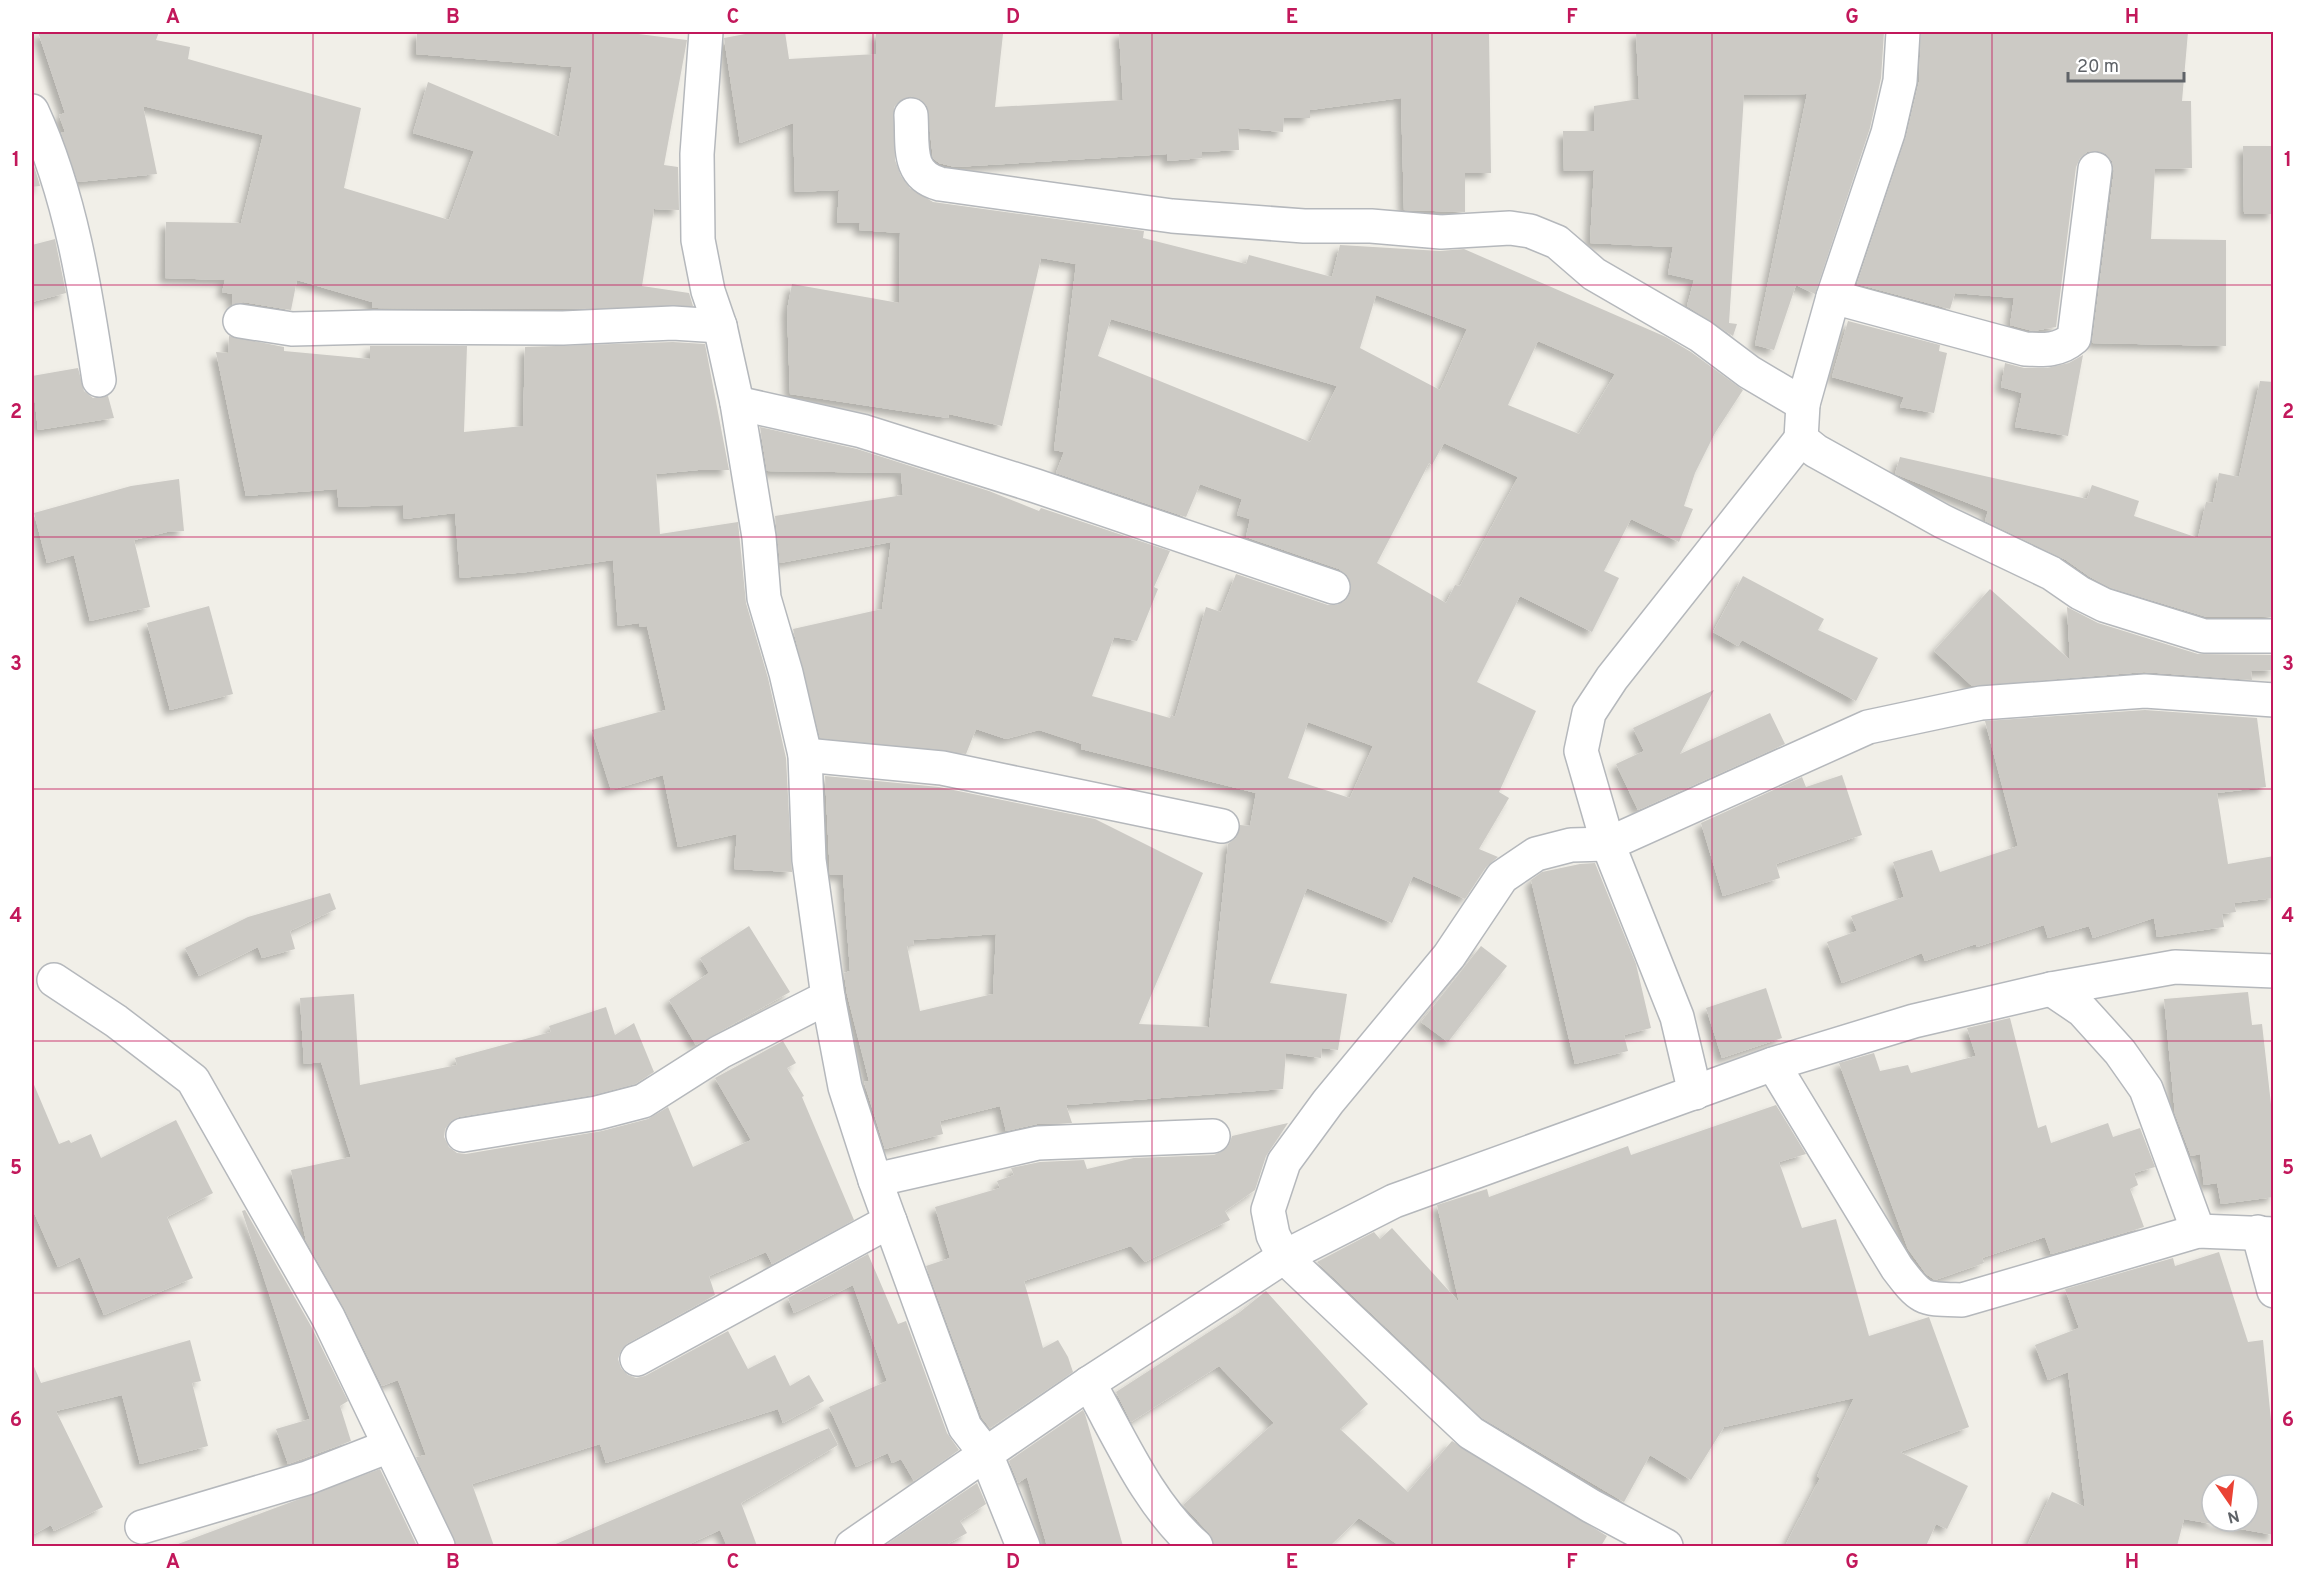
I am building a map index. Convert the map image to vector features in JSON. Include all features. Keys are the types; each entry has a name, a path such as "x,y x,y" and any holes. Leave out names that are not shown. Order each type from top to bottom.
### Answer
{"street":[{"path":"706,32 697,154 698,240 708,291 720,326 737,403 759,537 764,598 786,673 805,755 809,860 828,997 845,1087 875,1180 965,1427 986,1454 1023,1546"},
{"path":"1695,1093 1677,1017 1608,843 1581,751 1589,713 1612,678 1801,439 1803,404 1833,297 1888,133 1900,81 1903,32"},
{"path":"32,111 47,145 81,263 99,380"},
{"path":"911,115 915,167 926,180 940,184 1172,216 1441,232 1510,228 1530,231 1557,242 1594,274 1701,336 1749,372 1803,404"},
{"path":"1833,297 2025,349 2055,350 2066,346 2074,338 2095,169"},
{"path":"240,321 292,329 563,328 673,323 720,326"},
{"path":"737,403 862,431 1036,486 1333,587"},
{"path":"1801,439 1816,451 1942,521 2051,573 2080,593 2104,605 2204,636 2274,636"},
{"path":"1666,1546 1591,1506 1472,1433 1284,1257 1273,1235 1268,1210 1284,1162 1328,1102 1449,956 1502,877 1536,854 1571,845 1608,843 1868,727 1970,705 2145,691 2274,700"},
{"path":"805,755 942,768 1222,826"},
{"path":"852,1546 1089,1383 1284,1257 1394,1201 1773,1064 1914,1021 2051,989 2175,966 2274,971"},
{"path":"54,980 116,1021 193,1080 328,1317 438,1546"},
{"path":"2051,989 2082,1010 2120,1052 2146,1089 2198,1231"},
{"path":"463,1135 597,1113 643,1101 720,1052 828,997"},
{"path":"1773,1064 1897,1268 1912,1288 1928,1299 1962,1300 2198,1231 2266,1233 2274,1291"},
{"path":"875,1180 1038,1143 1213,1136"},
{"path":"637,1359 890,1221"},
{"path":"1089,1383 1138,1471 1181,1533 1196,1546"},
{"path":"142,1527 307,1478 389,1446"}],"building":[{"path":"38,32 159,32 156,40 190,47 188,59 361,108 344,188 449,220 474,151 413,133 428,82 559,137 572,67 416,54 417,32 622,32 687,40 664,165 678,167 679,210 654,209 642,286 689,293 693,306 563,309 372,308 372,302 297,280 291,310 243,302 232,305 232,294 222,292 225,280 165,278 166,222 241,223 263,135 143,106 157,174 78,182 61,132 65,132 59,115 65,113"},
{"path":"756,32 785,32 789,59 876,54 876,32 1003,34 995,107 1123,100 1119,32 1489,32 1491,173 1465,173 1465,212 1404,210 1401,98 1310,110 1310,118 1284,118 1283,132 1238,128 1239,150 1202,152 1202,158 1167,161 1167,154 955,167 939,163 933,158 927,106 920,99 910,96 901,100 894,107 895,160 901,176 910,188 933,202 1144,231 1143,238 1246,264 1249,255 1332,277 1340,245 1440,251 1464,249 1666,337 1691,352 1743,390 1715,433 1695,473 1684,506 1693,509 1679,542 1631,519 1604,571 1619,578 1592,632 1520,596 1477,682 1536,711 1499,792 1509,798 1479,849 1498,857 1486,867 1465,899 1413,876 1392,923 1307,888 1270,983 1347,994 1338,1050 1322,1048 1321,1058 1286,1053 1283,1089 1066,1105 1072,1123 1037,1124 1006,1131 1000,1106 940,1121 943,1134 885,1149 864,1082 869,1081 847,994 844,973 850,971 843,875 830,875 825,776 939,787 1095,819 1203,873 1139,1024 1209,1027 1228,844 1236,838 1240,825 1250,826 1256,793 1081,749 1082,744 1039,730 1006,739 976,729 966,754 820,738 793,629 882,609 891,542 780,563 775,516 903,495 901,473 767,471 760,427 857,449 989,491 1039,511 1041,508 1170,551 1154,587 1158,589 1137,641 1114,637 1092,696 1170,718 1171,715 1175,717 1206,607 1221,612 1236,574 1328,605 1337,605 1345,601 1350,594 1351,584 1347,575 1339,569 1246,537 1250,519 1237,515 1242,499 1200,484 1186,517 1056,473 1064,452 1054,450 1076,264 1041,258 1002,426 949,414 948,418 790,394 787,310 792,284 899,303 900,233 859,230 860,223 837,223 839,190 795,192 793,123 740,143 724,38","holes":["1376,295 1467,329 1440,390 1360,348","1111,319 1337,386 1310,442 1098,356","1538,341 1615,374 1579,434 1508,405","1444,443 1518,477 1460,586 1455,585 1446,603 1377,563 1429,463 1432,465","1308,722 1373,746 1350,798 1288,778","996,934 993,994 920,1011 907,946 914,946 913,940"]},
{"path":"1636,32 1884,32 1881,78 1870,128 1815,294 1796,285 1774,350 1755,345 1807,94 1744,95 1729,323 1737,324 1733,336 1687,306 1694,280 1668,274 1673,247 1590,243 1594,170 1564,171 1563,131 1594,131 1594,106 1639,99"},
{"path":"1921,32 2188,32 2182,101 2191,101 2192,168 2155,169 2151,239 2226,240 2226,346 2092,343 2114,171 2112,161 2106,154 2098,151 2087,152 2080,158 2076,167 2056,327 2033,331 2010,325 2014,298 1955,293 1950,309 1857,284 1906,137 1919,82"},
{"path":"2243,146 2274,146 2274,214 2244,214"},
{"path":"32,160 39,182 40,186 32,187"},
{"path":"55,239 66,293 32,302 32,245"},
{"path":"1848,321 1940,345 1939,351 1947,353 1934,413 1900,407 1904,397 1832,377"},
{"path":"229,336 284,347 284,351 370,359 370,346 467,346 464,432 523,426 525,347 673,342 705,344 729,470 656,474 660,534 738,522 746,603 768,678 786,758 792,872 734,869 737,834 678,847 663,775 611,790 592,730 666,710 647,626 640,627 639,623 618,626 613,560 527,572 460,578 455,513 404,519 403,505 339,507 337,489 246,496 216,352 228,353"},
{"path":"2083,355 2068,436 2015,427 2022,393 2001,387 2005,363 2024,368 2047,368 2069,363"},
{"path":"78,368 84,391 93,398 108,396 114,418 38,430 32,376"},
{"path":"2260,381 2274,382 2274,617 2207,617 2111,588 2066,560 1985,521 1988,511 1895,474 1900,457 2087,499 2092,485 2139,501 2134,516 2198,538 2206,502 2213,503 2219,473 2239,477"},
{"path":"179,479 184,531 167,532 134,540 150,607 90,621 74,555 47,563 34,513 131,486"},
{"path":"1743,576 1824,619 1818,630 1878,658 1856,701 1742,640 1738,646 1713,632"},
{"path":"1990,589 2070,660 2067,607 2098,623 2198,654 2274,655 2274,670 2251,671 2252,680 2144,672 1972,686 1934,651"},
{"path":"209,606 233,694 170,710 147,623"},
{"path":"1714,690 1680,754 1770,713 1785,744 1638,810 1616,764 1644,751 1633,728"},
{"path":"2145,710 2257,718 2266,787 2217,793 2228,864 2274,856 2274,898 2234,903 2236,912 2222,914 2224,927 2157,937 2154,918 2093,938 2089,926 2048,938 2044,925 1925,961 1922,953 1842,983 1827,942 1857,931 1851,916 1904,897 1893,862 1932,850 1940,872 2018,846 1985,721"},
{"path":"1842,775 1862,835 1776,864 1780,878 1723,896 1701,823 1802,777 1806,787"},
{"path":"1595,863 1636,964 1651,1028 1624,1035 1628,1051 1575,1064 1531,880 1542,872"},
{"path":"330,893 336,909 290,931 295,949 262,958 258,947 199,976 185,948 248,917"},
{"path":"749,926 790,992 696,1045 669,1000 709,973 700,958"},
{"path":"1481,946 1507,966 1448,1042 1421,1022"},
{"path":"1766,988 1782,1038 1722,1058 1706,1008"},
{"path":"2248,992 2252,1025 2262,1024 2274,1131 2274,1197 2221,1204 2217,1183 2204,1185 2200,1154 2191,1156 2175,1114 2164,999"},
{"path":"354,994 360,1085 457,1065 455,1058 551,1032 549,1026 606,1007 615,1035 634,1023 654,1072 635,1084 593,1095 459,1117 451,1121 445,1129 444,1137 449,1147 457,1153 466,1154 602,1131 648,1119 668,1107 693,1167 751,1140 715,1078 783,1041 796,1063 787,1068 804,1096 802,1097 854,1220 772,1264 766,1252 709,1276 715,1295 628,1343 621,1350 618,1359 621,1368 628,1375 636,1378 645,1376 728,1331 748,1369 775,1355 790,1386 809,1375 824,1401 783,1423 778,1409 606,1463 600,1444 472,1484 494,1546 457,1546 416,1457 426,1455 398,1380 382,1386 344,1308 306,1241 291,1170 351,1157 321,1062 304,1064 300,998"},
{"path":"2010,1018 2038,1128 2046,1125 2051,1143 2108,1123 2113,1137 2140,1128 2155,1167 2134,1173 2138,1185 2130,1189 2144,1227 2051,1254 2045,1237 1982,1258 1984,1263 1935,1280 1926,1274 1908,1249 1839,1063 1874,1053 1880,1071 1908,1065 1911,1073 1976,1056 1967,1028"},
{"path":"32,1080 59,1144 69,1140 71,1143 91,1134 101,1158 176,1120 213,1193 167,1217 193,1278 104,1315 80,1257 58,1267 32,1208"},
{"path":"1776,1105 1806,1154 1779,1162 1802,1228 1836,1219 1869,1336 1929,1317 1969,1427 1900,1452 1968,1486 1947,1529 1936,1524 1926,1546 1785,1546 1820,1478 1817,1476 1854,1398 1724,1427 1691,1480 1650,1455 1624,1502 1482,1418 1317,1262 1374,1232 1380,1239 1392,1228 1459,1302 1437,1205 1487,1189 1489,1197 1628,1146 1631,1155"},
{"path":"1288,1123 1266,1156 1255,1190 1225,1211 1230,1220 1145,1262 1131,1246 1024,1281 1043,1348 1058,1340 1068,1357 1073,1372 990,1428 982,1418 926,1266 950,1258 935,1207 1000,1188 997,1181 1014,1175 1011,1168 1040,1162 1084,1160 1087,1169 1134,1158 1214,1155 1229,1145 1232,1136"},
{"path":"245,1210 311,1326 348,1401 340,1406 351,1441 288,1464 276,1429 310,1419 242,1211"},
{"path":"2219,1252 2248,1342 2263,1340 2274,1450 2274,1535 2260,1533 2260,1473 2200,1473 2200,1522 2184,1519 2177,1546 2027,1546 2052,1492 2085,1507 2068,1372 2048,1380 2035,1345 2079,1328 2065,1289 2173,1258 2175,1266"},
{"path":"868,1254 898,1324 906,1321 947,1433 959,1450 914,1481 901,1459 892,1463 888,1453 856,1467 829,1407 887,1381 853,1285 794,1313 788,1298"},
{"path":"1266,1291 1368,1404 1340,1429 1408,1492 1452,1441 1607,1536 1601,1546 1400,1546 1359,1518 1330,1546 1214,1546 1209,1533 1183,1505 1274,1423 1219,1366 1131,1422 1116,1392 1240,1312"},
{"path":"190,1340 201,1381 192,1383 208,1446 140,1464 122,1395 56,1411 103,1507 54,1531 51,1525 32,1535 32,1362 41,1383"},
{"path":"1083,1410 1123,1546 1047,1546 1027,1477 1018,1483 1009,1461"},
{"path":"829,1428 838,1445 741,1503 757,1546 727,1546 720,1530 685,1546 551,1546"},
{"path":"380,1469 417,1546 179,1546 178,1544"},
{"path":"977,1483 986,1504 960,1521 967,1533 944,1546 884,1546"}]}
